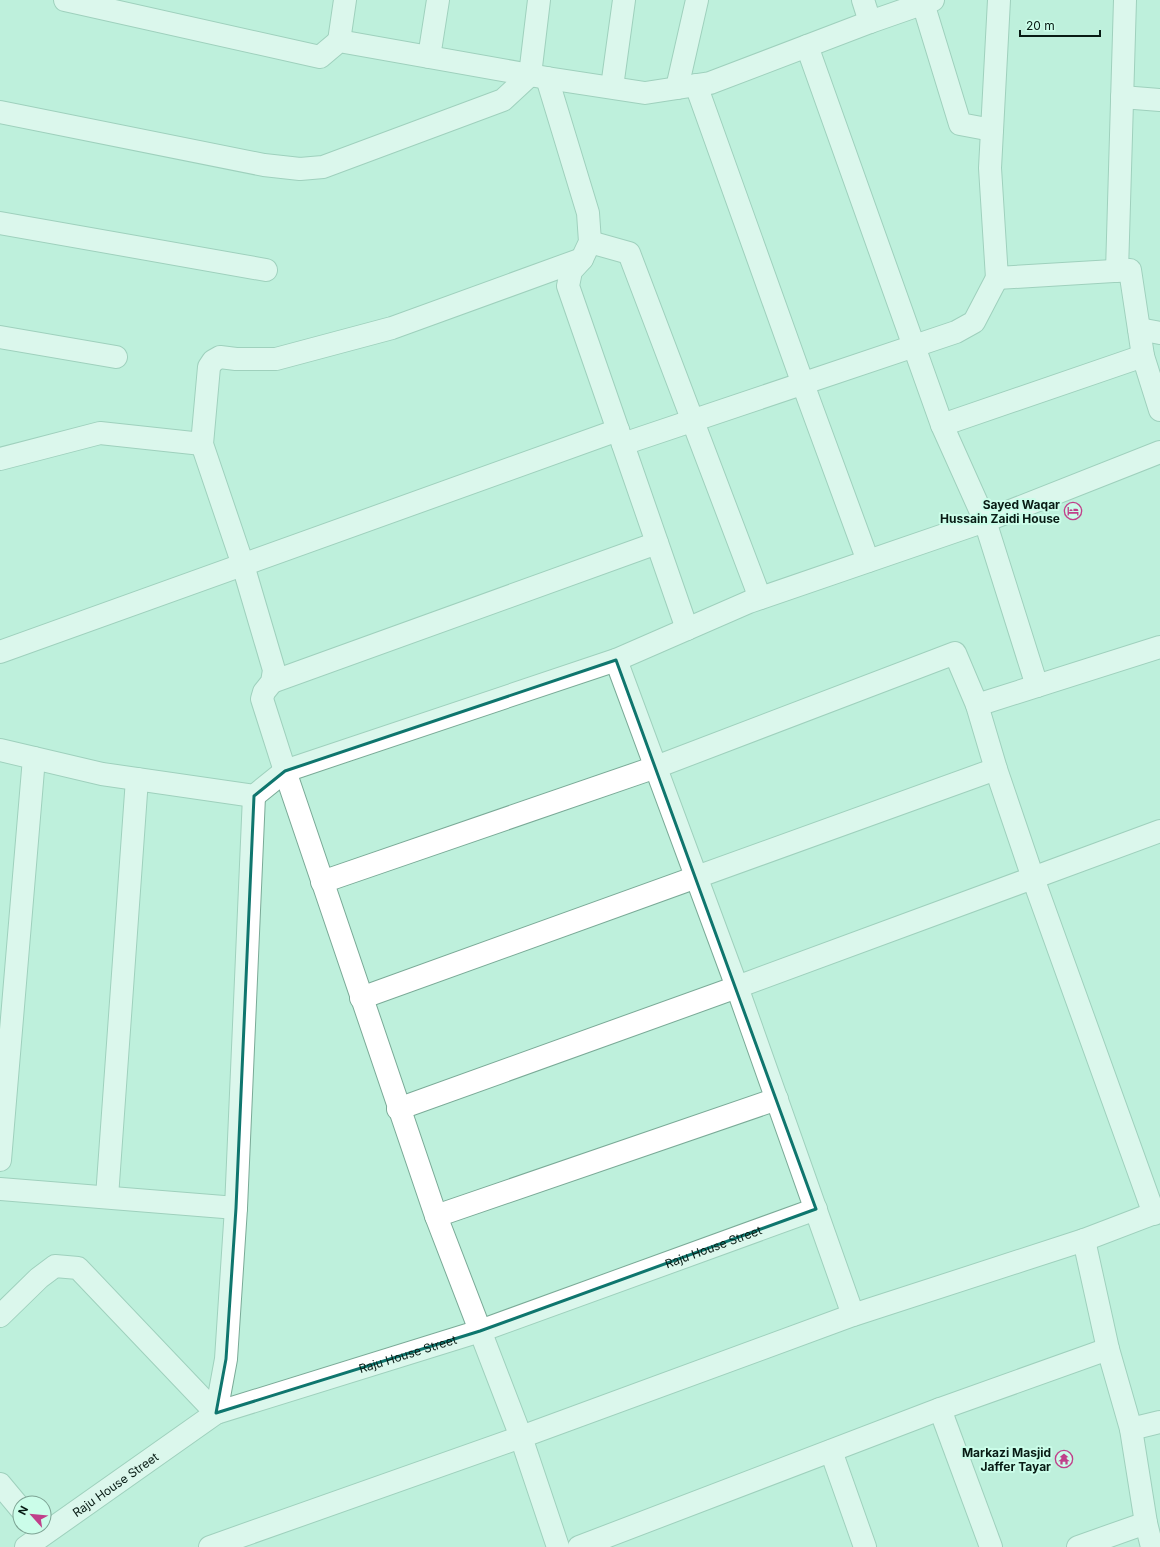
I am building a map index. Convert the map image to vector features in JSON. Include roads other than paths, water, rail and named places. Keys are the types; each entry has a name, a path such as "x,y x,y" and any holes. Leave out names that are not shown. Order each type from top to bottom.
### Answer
{"street":[{"path":"65,0 320,57 339,42 345,0"},
{"path":"429,57 438,0"},
{"path":"539,0 539,76 588,213 586,251 570,271 568,286 687,629"},
{"path":"612,87 624,0"},
{"path":"697,0 686,87 803,384 868,561"},
{"path":"863,0 870,22"},
{"path":"0,652 243,565 620,437 692,420 803,384 956,332 974,322 998,278 990,168 999,0"},
{"path":"1117,271 1125,0"},
{"path":"339,42 539,76 645,92 710,83 870,22 928,2 960,124 992,130"},
{"path":"807,46 942,425 985,521 1037,686"},
{"path":"0,112 264,165 300,169 323,167 503,100 539,76"},
{"path":"1122,97 1160,100"},
{"path":"0,223 266,270"},
{"path":"558,1547 520,1437 436,1216 398,1109 262,699 264,692 272,682 274,670 243,565 202,444 209,367 213,361 220,357 236,359 276,359 384,330 586,251 628,253 760,598"},
{"path":"998,278 1130,270 1143,356 1160,410"},
{"path":"1139,329 1160,333"},
{"path":"0,337 116,357"},
{"path":"942,425 1143,356"},
{"path":"0,459 100,433 202,444"},
{"path":"0,750 102,774 254,796 285,771 616,660 760,598 985,521 1160,452"},
{"path":"272,682 657,543"},
{"path":"977,705 1160,647"},
{"path":"210,1547 520,1437 853,1315 1084,1240 1157,1212 1033,878 996,769 977,705 955,654 656,767 322,882"},
{"path":"616,660 737,987 853,1315"},
{"path":"0,1160 34,758"},
{"path":"361,998 996,769"},
{"path":"107,1197 136,779"},
{"path":"216,1412 226,1359 236,1208 254,796"},
{"path":"398,1109 737,987 1160,831"},
{"path":"436,1216 777,1099"},
{"path":"0,1189 236,1208"},
{"name":"Raju House Street","path":"35,1536 216,1412 480,1331 816,1209"},
{"path":"1084,1240 1108,1349 1131,1429 1146,1523 1152,1547"},
{"path":"0,1316 39,1278 55,1266 78,1268 216,1412"},
{"path":"579,1547 940,1409 1108,1349"},
{"path":"940,1409 991,1547"},
{"path":"1131,1429 1160,1422"},
{"path":"831,1451 864,1547"},
{"path":"0,1484 12,1498"},
{"path":"1078,1547 1146,1523"}],"place":[{"name":"Sayed Waqar Hussain Zaidi House","path":"1073,511"},
{"name":"Markazi Masjid Jaffer Tayar","path":"1064,1459"}]}
